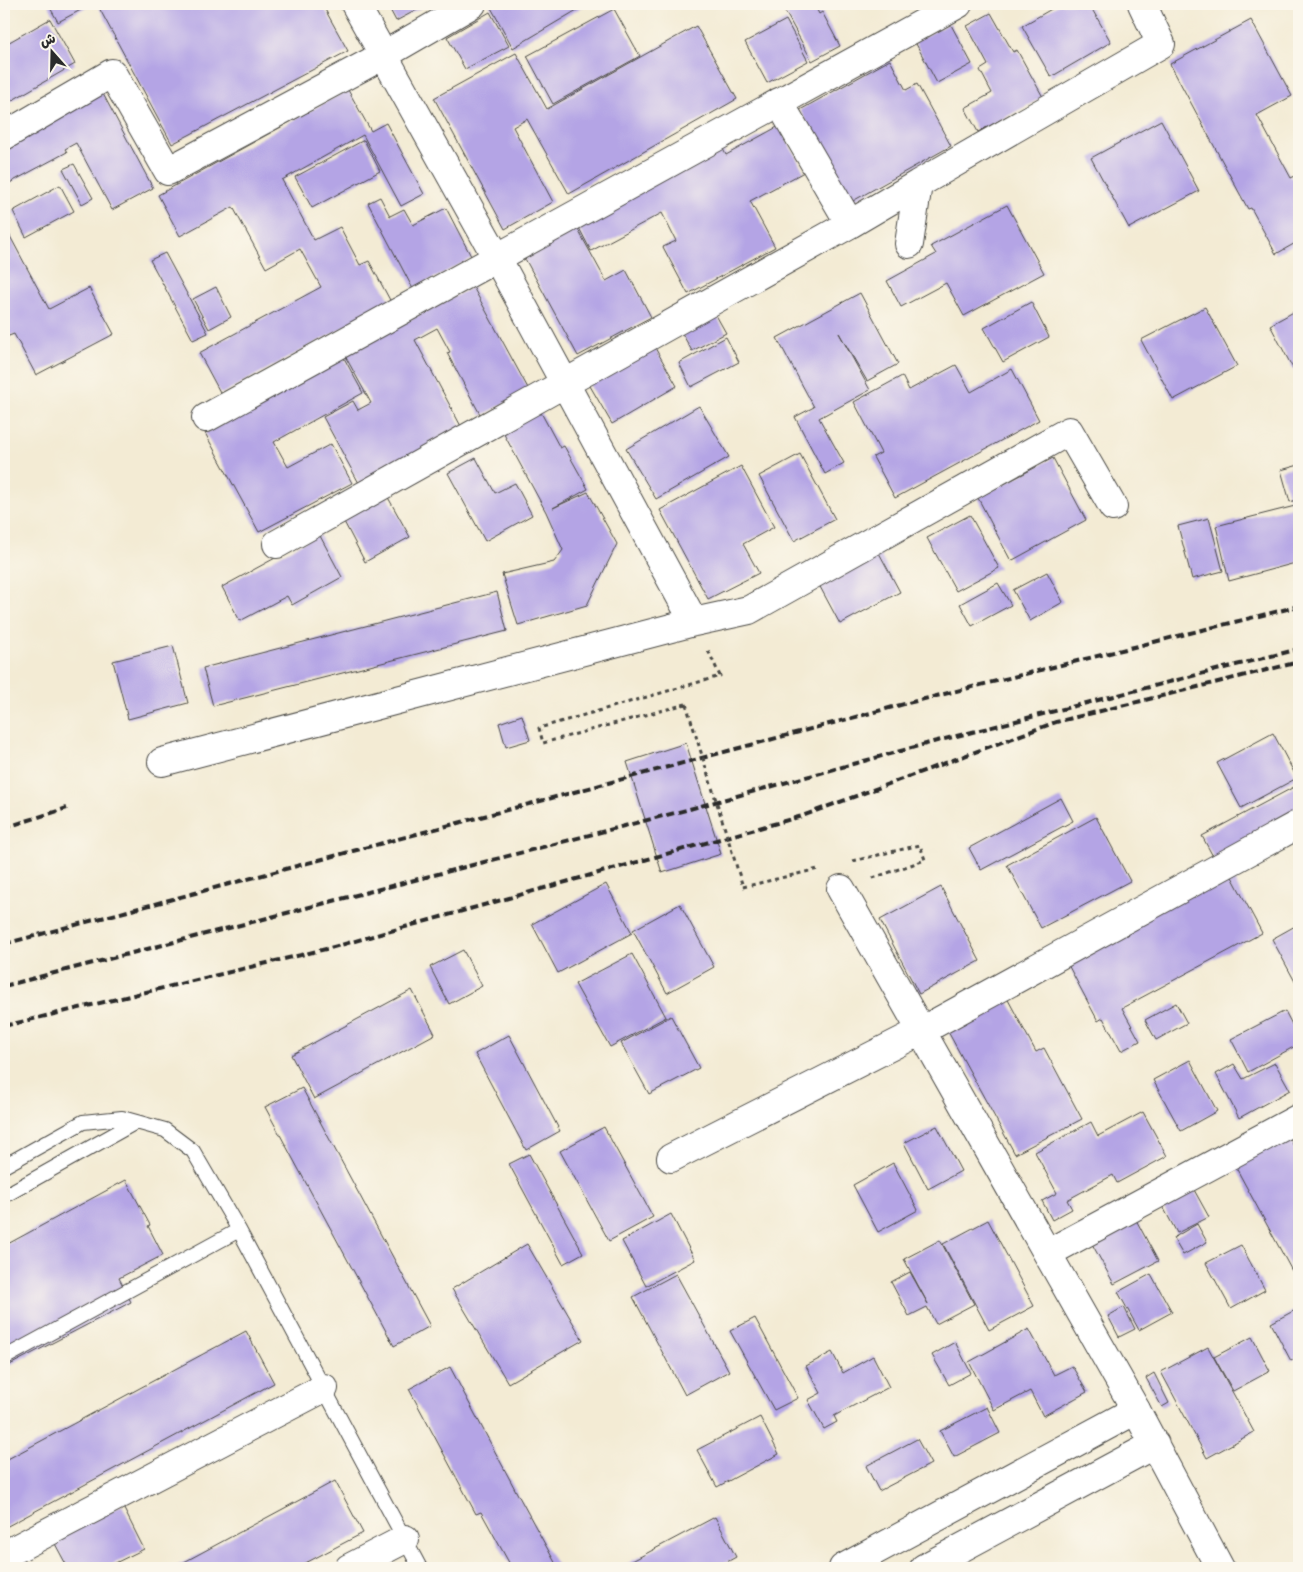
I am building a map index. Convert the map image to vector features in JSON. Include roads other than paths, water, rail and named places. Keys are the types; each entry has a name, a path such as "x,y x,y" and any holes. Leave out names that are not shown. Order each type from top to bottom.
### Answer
{"street":[{"path":"355,4 497,258 694,622"},
{"path":"4,136 112,73 168,171 384,55 472,4"},
{"path":"206,418 958,4"},
{"path":"277,544 850,224 1161,44 1142,4"},
{"path":"780,102 850,224"},
{"path":"909,244 918,184"},
{"path":"162,762 694,622 749,610 1069,431 1113,507"},
{"path":"671,1158 923,1030 1299,824"},
{"path":"841,889 923,1030 1155,1444 1220,1568"},
{"path":"1048,1253 1299,1118"},
{"path":"4,1555 324,1388"},
{"path":"843,1568 1136,1410"},
{"path":"924,1568 1155,1444"},
{"path":"350,1568 405,1539"}],"lane":[{"path":"4,1166 83,1122 122,1118 165,1130 193,1151 239,1230 420,1568"},
{"path":"4,1196 136,1122"},
{"path":"4,1358 239,1230"}],"railway":[{"path":"4,944 908,703 1299,606"},
{"path":"4,986 686,810 933,742 1299,649"},
{"path":"4,1026 330,948 802,816 1056,722 1299,662"},
{"path":"4,828 67,808"}]}
